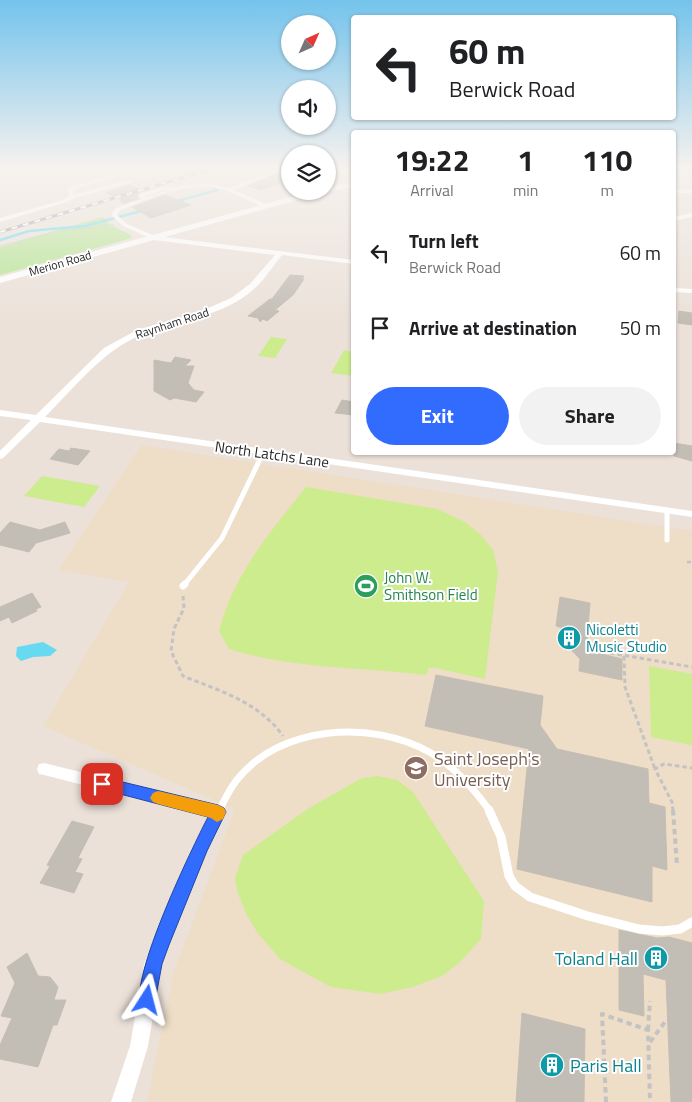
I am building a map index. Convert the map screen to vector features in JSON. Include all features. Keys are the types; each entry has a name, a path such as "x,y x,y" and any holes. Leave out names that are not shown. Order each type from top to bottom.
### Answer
{"street":[{"path":"119,219 154,238 351,262"},
{"name":"Merion Road","path":"0,280 219,219"},
{"name":"Raynham Road","path":"0,456 107,350 140,332 200,315 234,300 253,286 280,253"},
{"path":"676,290 692,291"},
{"name":"North Latchs Lane","path":"0,413 692,514"},
{"path":"44,769 218,812 200,848 154,964 139,1046 121,1102"}],"lane":[{"path":"183,586 222,538 264,453"},
{"path":"667,510 667,540"},
{"path":"218,812 243,772 260,758 288,744 329,733 349,731 379,733 410,743 444,763 475,792 490,811 500,832 509,876 521,891 530,897 604,922 660,931 678,931 691,927"}],"path":[{"path":"0,246 57,231 108,226 117,219"},
{"path":"687,562 692,562"},
{"path":"183,586 184,608 174,630 171,651 183,676 251,706 277,725 288,744"},
{"path":"610,653 692,667"},
{"path":"624,656 625,687 655,768 672,802 676,866"},
{"path":"655,768 664,764 692,768"},
{"path":"650,1001 648,1030 650,1043 650,1102"},
{"path":"606,1102 602,1014 648,1030"},
{"path":"650,1043 656,1031 665,1022 668,1023"}],"shaded area":[{"name":"Saint Joseph's University","path":"141,445 692,531 692,1102 147,1102 173,974 235,809 43,726 129,582 58,570"}],"green space":[{"path":"94,219 107,219 110,221 107,223 131,235 132,238 0,275 0,247"},
{"path":"271,337 287,339 275,358 258,356"},
{"path":"344,350 351,351 351,376 331,373"},
{"path":"42,476 100,486 84,507 24,496"},
{"name":"John W. Smithson Field","path":"306,487 437,509 465,522 481,535 493,550 498,572 485,679 436,668 429,668 426,675 302,664 253,656 229,649 219,631 225,611 243,572 267,537"},
{"path":"649,666 692,674 692,745 651,737"},
{"path":"377,776 397,780 413,792 484,901 481,939 459,963 442,976 413,987 380,994 331,987 280,959 257,932 247,915 238,894 235,878 243,855 306,810 360,779"}],"water":[{"path":"43,642 57,650 50,656 33,657 21,661 16,656 17,647"}],"building":[{"path":"290,275 304,276 302,279 304,279 293,295 275,310 279,311 267,321 263,319 260,322 258,318 248,316 272,299"},
{"path":"679,311 692,313 692,325 678,323"},
{"path":"175,357 191,360 185,366 194,366 188,383 194,390 204,392 196,402 174,398 170,400 154,391 154,360 171,363"},
{"path":"342,400 351,402 351,415 335,413"},
{"path":"676,443 692,446 692,461 674,456 676,455"},
{"path":"71,448 90,451 78,465 50,459 59,449 69,451"},
{"path":"10,522 40,530 65,522 70,533 36,543 29,552 0,545 0,533"},
{"path":"32,593 41,607 36,609 37,611 12,623 9,617 0,621 0,607"},
{"name":"Nicoletti Music Studio","path":"560,597 590,603 586,650 622,659 622,680 579,671 580,659 566,644 567,629 556,626"},
{"path":"436,675 543,696 540,725 557,749 648,769 649,803 665,807 667,870 652,866 652,902 517,869 529,749 425,726"},
{"path":"72,821 94,827 78,858 82,859 75,872 83,874 74,893 40,883 50,866 47,865"},
{"path":"619,930 657,938 669,937 692,943 692,1102 671,1102 666,980 643,974 644,1016 619,1010"},
{"path":"27,953 38,976 50,977 58,987 54,1000 66,1000 57,1025 53,1025 38,1067 0,1059 0,1045 12,1018 1,1016 15,983 7,967"},
{"name":"Paris Hall","path":"522,1013 585,1029 584,1102 516,1102"}],"waterway":[{"path":"0,240 29,231 85,226 110,219"}],"railway":[{"path":"0,232 42,219"}],"slow traffic":[{"path":"158,798 218,812 217,814"}],"place":[{"name":"John W. Smithson Field","path":"366,586"},
{"name":"Nicoletti Music Studio","path":"569,638"},
{"name":"Saint Joseph's University","path":"416,768"},
{"name":"Toland Hall","path":"656,958"},
{"name":"Paris Hall","path":"552,1065"}],"route":[{"path":"102,784 218,812 200,848 160,945 149,984 147,1000"}]}
